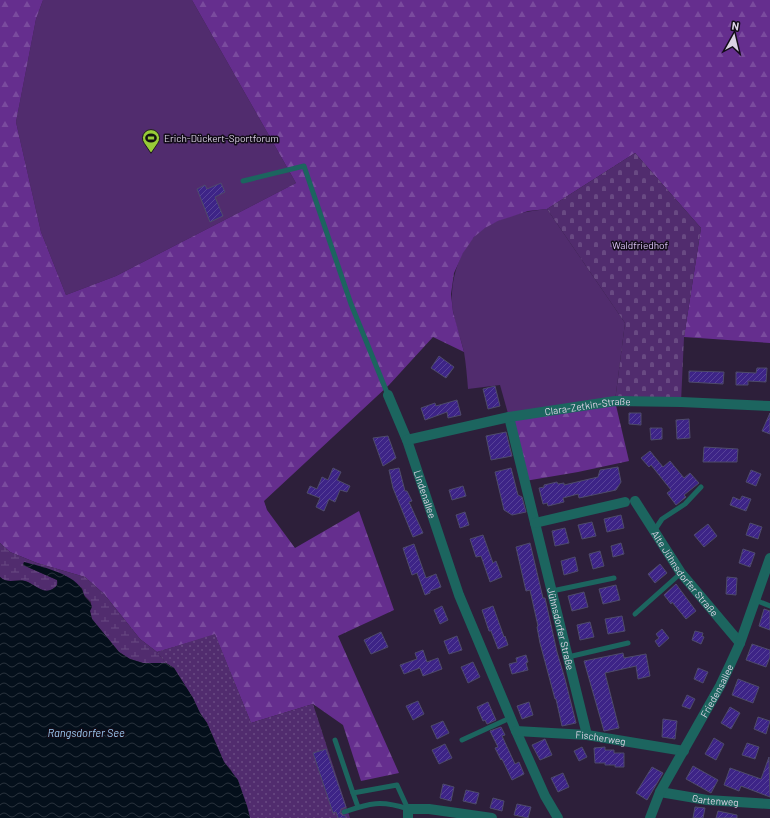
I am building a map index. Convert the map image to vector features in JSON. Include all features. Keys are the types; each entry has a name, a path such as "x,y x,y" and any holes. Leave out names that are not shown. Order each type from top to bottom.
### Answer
{"street":[{"name":"Lindenallee","path":"388,395 408,440 459,594 510,718 545,796 558,818"},
{"name":"Clara-Zetkin-Straße","path":"408,440 509,417 615,401 770,406"},
{"name":"Jühnsdorfer Straße","path":"509,417 587,735"},
{"name":"Alte Jühnsdorfer Straße","path":"535,523 630,502 654,531 682,573 740,643"},
{"name":"Friedensallee","path":"650,818 660,792 720,686 740,643 770,558"},
{"name":"Fischerweg","path":"516,731 587,735 684,751"},
{"name":"Gartenweg","path":"660,792 707,800 770,804"},
{"path":"408,813 429,809 492,818"}],"lane":[{"name":"Lindenallee","path":"243,181 304,166 351,304 388,395"},
{"path":"654,531 662,519 685,504 701,487"},
{"path":"635,614 682,573"},
{"path":"552,591 614,578"},
{"path":"755,600 770,606"},
{"path":"568,657 628,644"},
{"path":"462,740 510,718"},
{"path":"335,740 358,807"},
{"path":"353,793 397,785 408,813"},
{"path":"344,812 371,803 383,803 396,805 408,813"}],"green space":[{"path":"0,0 43,0 36,19 16,122 41,232 66,295 116,276 296,183 192,0 770,0 770,343 684,337 701,228 635,153 547,209 528,211 498,221 485,228 474,237 463,253 454,273 451,294 453,312 464,352 433,337 389,385 264,501 267,510 295,548 359,511 394,610 338,636 399,773 361,781 343,725 313,704 251,723 215,635 157,652 140,639 104,594 85,577 37,563 10,552 0,543"},
{"name":"Erich-Dückert-Sportforum","path":"43,0 192,0 296,183 116,276 66,295 41,232 16,122 36,19"},
{"name":"Waldfriedhof","path":"635,153 701,228 684,337 681,402 615,401 625,323 547,209"},
{"path":"547,209 625,323 615,401 509,417 500,385 468,389 464,352 453,311 452,288 454,276 463,253 469,243 486,227 515,215"},
{"path":"615,401 629,461 525,481 509,417"},
{"path":"0,543 10,552 37,563 85,577 104,594 140,639 157,652 166,663 143,663 130,659 119,652 92,619 90,611 91,602 84,595 82,588 24,562 23,565 57,580 57,586 47,591 40,589 29,582 9,581 0,577"},
{"path":"215,634 251,723 313,704 350,818 250,818 247,806 231,770 224,762 207,723 200,713 193,698 174,668 166,663 157,652"}],"water":[{"name":"Rangsdorfer See","path":"24,562 63,574 76,583 82,589 85,597 92,605 90,611 92,619 119,652 130,659 143,663 166,663 174,668 207,723 224,762 238,780 250,818 0,818 0,577 9,581 29,582 40,589 47,591 57,586 57,580 23,565"}],"building":[{"path":"221,183 225,192 215,197 223,216 210,222 197,189 205,185 207,189"},
{"path":"439,356 454,367 446,378 431,368"},
{"path":"757,368 767,368 766,382 748,381 748,385 736,385 736,372 756,373"},
{"path":"689,371 724,372 723,384 689,382"},
{"path":"495,386 500,406 488,409 483,389"},
{"path":"457,400 461,415 448,418 447,412 425,420 421,408 435,403 436,406"},
{"path":"629,413 641,413 641,425 629,424"},
{"path":"770,413 770,434 762,431"},
{"path":"689,419 690,438 677,439 676,420"},
{"path":"650,428 662,428 662,439 651,440"},
{"path":"506,432 512,456 491,460 486,436"},
{"path":"388,436 396,458 383,466 373,438"},
{"path":"704,447 738,449 737,462 703,462"},
{"path":"650,451 663,467 670,461 684,478 690,473 699,483 684,495 686,497 676,505 667,493 671,490 651,465 649,467 641,458"},
{"path":"618,467 621,482 616,490 579,498 578,494 563,498 564,502 548,506 547,503 543,504 539,488 544,487 544,485 557,482 558,484 564,483 564,485 598,477 600,470"},
{"path":"333,468 341,472 337,480 350,486 347,492 340,490 335,502 329,499 324,511 316,507 320,498 307,493 310,486 317,489 322,477 328,480"},
{"path":"399,468 405,491 407,491 412,501 409,502 423,533 413,537 393,488 389,470"},
{"path":"511,468 518,495 522,497 526,512 512,515 504,510 495,472"},
{"path":"751,470 761,474 756,486 746,482"},
{"path":"463,486 466,496 452,500 449,490"},
{"path":"742,496 751,499 746,511 730,505 733,497 740,500"},
{"path":"465,512 469,525 460,528 456,515"},
{"path":"621,515 624,528 607,532 604,519"},
{"path":"592,522 596,536 582,539 578,525"},
{"path":"750,523 762,527 758,539 746,535"},
{"path":"708,524 717,536 704,547 694,535"},
{"path":"565,528 569,543 555,546 552,531"},
{"path":"483,535 493,563 496,561 502,577 490,582 481,556 476,557 470,539"},
{"path":"530,543 576,723 562,726 540,643 530,590 526,591 516,547"},
{"path":"621,543 624,554 613,557 611,546"},
{"path":"414,544 426,578 436,574 441,587 430,591 430,593 425,595 417,573 412,575 403,548"},
{"path":"743,549 755,553 750,567 739,563"},
{"path":"600,551 604,566 593,569 589,554"},
{"path":"575,557 578,571 564,575 561,561"},
{"path":"660,564 667,573 655,583 648,574"},
{"path":"727,577 737,578 736,595 726,594"},
{"path":"676,584 696,611 686,619 664,595"},
{"path":"616,585 620,600 603,604 599,589"},
{"path":"584,592 588,607 572,611 568,596"},
{"path":"442,606 448,620 440,624 434,610"},
{"path":"493,606 508,645 498,649 491,631 489,631 482,610"},
{"path":"764,609 770,611 770,630 759,626"},
{"path":"622,616 625,631 608,634 605,619"},
{"path":"590,622 594,637 580,640 577,625"},
{"path":"662,629 669,638 659,647 655,641 659,638 656,634"},
{"path":"695,631 703,633 702,636 704,637 701,644 692,640"},
{"path":"381,632 388,647 371,654 364,640"},
{"path":"457,636 462,650 449,654 444,641"},
{"path":"752,644 770,650 770,657 766,667 746,660"},
{"path":"423,650 427,662 438,658 442,669 423,676 420,668 404,674 400,665 417,659 415,653"},
{"path":"623,653 624,658 646,654 650,676 638,679 636,666 605,673 619,728 604,731 584,661"},
{"path":"526,655 528,670 512,674 509,664 517,662 516,658"},
{"path":"473,662 480,677 468,683 461,667"},
{"path":"698,668 708,672 703,683 694,679"},
{"path":"738,679 759,687 753,703 732,695"},
{"path":"687,695 695,699 690,709 682,706"},
{"path":"418,701 424,714 413,720 406,706"},
{"path":"488,702 496,720 487,724 485,720 483,721 477,707"},
{"path":"529,702 533,715 522,719 517,706"},
{"path":"730,707 740,713 731,729 721,723"},
{"path":"758,717 770,721 766,734 754,729"},
{"path":"663,719 677,721 675,739 662,737"},
{"path":"443,721 449,733 437,739 431,726"},
{"path":"501,727 505,735 502,736 515,764 519,762 524,774 512,780 495,748 498,747 490,731"},
{"path":"714,738 724,744 716,760 705,754"},
{"path":"545,739 552,755 540,760 532,745"},
{"path":"747,743 759,747 755,759 742,755"},
{"path":"445,744 452,758 439,764 432,750"},
{"path":"582,747 587,757 579,761 574,751"},
{"path":"605,747 605,750 614,750 614,753 624,753 624,767 605,765 605,763 595,763 594,748"},
{"path":"326,749 346,807 341,809 340,813 346,816 346,818 338,818 336,812 333,813 313,753"},
{"path":"769,757 770,797 741,786 739,791 724,785 730,768 761,779"},
{"path":"693,766 718,780 711,793 686,779"},
{"path":"652,767 663,773 647,800 636,793"},
{"path":"563,773 569,787 558,792 551,778"},
{"path":"443,784 454,787 451,801 440,798"},
{"path":"466,790 479,793 476,804 463,801"},
{"path":"493,798 504,801 502,811 490,808"},
{"path":"517,804 531,807 528,818 514,815"},
{"path":"695,807 705,808 703,818 693,818"},
{"path":"718,811 737,815 737,818 716,818"}],"place":[{"name":"Erich-Dückert-Sportforum","path":"151,153"}]}
